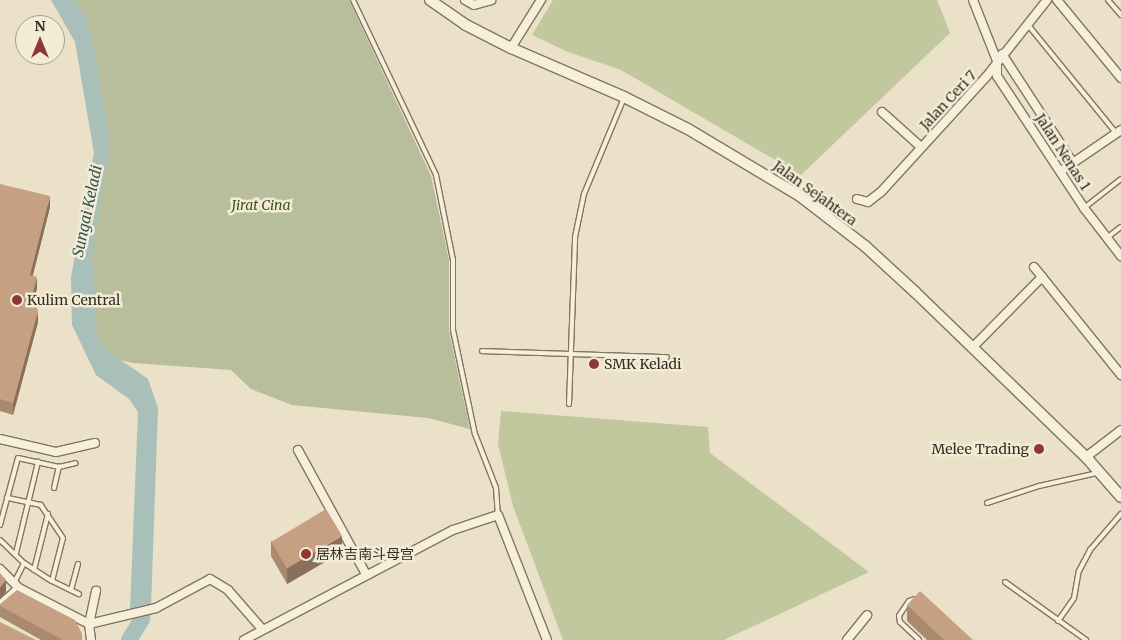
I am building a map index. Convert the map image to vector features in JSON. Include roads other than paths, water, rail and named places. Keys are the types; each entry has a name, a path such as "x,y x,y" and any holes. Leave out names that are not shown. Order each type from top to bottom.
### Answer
{"street":[{"name":"Jalan Sejahtera","path":"430,0 466,25 512,48 624,97 735,155 800,196 865,246 1086,458 1121,497"},
{"path":"465,0 474,6 491,0"},
{"path":"512,48 541,0"},
{"path":"974,0 999,58"},
{"name":"Jalan Ceri 7","path":"857,199 868,202 881,192 986,77 1026,23 1046,0"},
{"path":"1057,0 1121,78"},
{"name":"Jalan Nenas 1","path":"999,58 1073,163"},
{"name":"Jalan Nenas 1","path":"999,58 997,76 1084,208 1120,253"},
{"path":"882,112 921,147"},
{"path":"1061,171 1119,132"},
{"path":"1034,267 1121,375"},
{"path":"972,348 1042,277"},
{"path":"1086,458 1121,430"},
{"path":"0,439 56,452 95,443"},
{"path":"298,450 366,574"},
{"path":"244,640 346,588 366,574 453,530 498,515 547,640"},
{"path":"0,569 16,585 89,624 156,608 210,579 228,590 262,630"},
{"path":"0,605 16,585"},
{"path":"91,640 89,624 96,591"},
{"path":"847,640 867,615"}],"lane":[{"path":"353,0 436,175 453,260 453,330 475,434 496,488 498,515"},
{"path":"1108,0 1121,15"},
{"path":"1026,23 1119,132"},
{"path":"569,404 575,237 584,194 624,97"},
{"path":"1084,208 1121,179"},
{"path":"1108,237 1121,227"},
{"path":"482,351 667,357"},
{"path":"0,526 18,458 59,467 76,463"},
{"path":"16,553 38,462"},
{"path":"54,488 59,467"},
{"path":"987,503 1039,486 1099,472"},
{"path":"7,498 41,505 63,541 52,581"},
{"path":"34,570 48,514"},
{"path":"1058,621 1074,598 1079,571 1090,550 1121,514"},
{"path":"0,540 34,570 79,594"},
{"path":"16,585 24,563"},
{"path":"71,590 78,564"},
{"path":"1005,582 1086,640"},
{"path":"919,600 909,601 900,611 900,622 919,640"}],"water":[{"path":"51,0 75,0 84,14 95,54 110,143 92,255 97,336 105,349 148,379 158,408 151,607 130,610 138,412 129,399 96,375 72,325 71,277 94,153 75,42 65,24 65,15 60,15"},
{"path":"147,619 138,640 123,640 131,621"}],"waterway":[{"name":"Sungai Keladi","path":"129,640 142,619 143,594"}],"place":[{"name":"Kulim Central","path":"17,300"},
{"name":"SMK Keladi","path":"594,364"},
{"name":"Melee Trading","path":"1039,449"},
{"name":"居林吉南斗母宫","path":"306,554"}],"park label":[{"name":"Jirat Cina","path":"261,205"}]}
